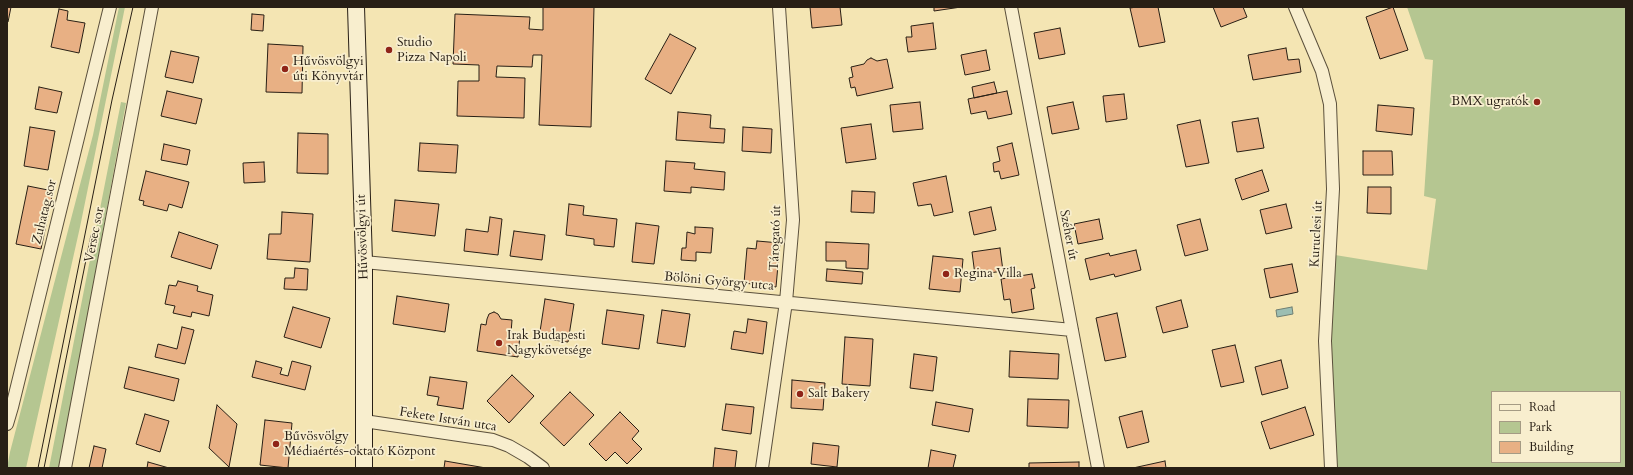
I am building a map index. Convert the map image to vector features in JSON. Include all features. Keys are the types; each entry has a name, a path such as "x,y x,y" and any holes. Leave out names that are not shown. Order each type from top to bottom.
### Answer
{"main road":[{"name":"Hűvösvölgyi út","path":"356,7 364,262 364,468"}],"street":[{"name":"Zuhatag sor","path":"7,424 110,7"},
{"name":"Versec sor","path":"65,468 152,7"},
{"name":"Tárogató út","path":"762,468 786,302 793,220 779,7"},
{"name":"Széher út","path":"1011,7 1098,468"},
{"name":"Kuruclesi út","path":"1295,7 1322,71 1330,104 1333,189 1325,341 1331,468"},
{"name":"Bölöni György utca","path":"364,262 1072,330"},
{"name":"Fekete István utca","path":"364,422 493,440 509,446 543,468"}],"green space":[{"path":"119,7 125,7 80,227 26,468 7,468 93,135"},
{"path":"1407,7 1626,7 1626,468 1331,468 1329,254 1427,270 1436,199 1424,196 1433,60 1425,59"},
{"path":"121,102 126,103 60,468 49,468"}],"water":[{"path":"1292,307 1293,314 1277,317 1276,310"}],"building":[{"path":"7,7 11,7 8,22 7,22"},
{"path":"543,7 594,7 591,127 539,125 542,55 533,55 532,67 497,66 496,77 525,78 524,118 457,116 458,81 479,81 479,65 453,64 455,14 530,17 529,29 543,30"},
{"path":"810,7 840,7 842,25 812,28"},
{"path":"934,7 961,7 934,11"},
{"path":"1158,7 1165,42 1139,47 1130,8"},
{"path":"1213,7 1243,7 1247,17 1221,27"},
{"path":"1393,7 1408,50 1380,59 1366,17"},
{"path":"59,9 68,11 67,20 85,23 79,53 51,47"},
{"path":"252,14 264,15 263,31 251,30"},
{"path":"933,23 936,49 908,52 906,37 912,37 911,26"},
{"path":"1060,28 1065,54 1039,59 1034,33"},
{"path":"670,34 696,48 671,94 645,79"},
{"name":"Hűvösvölgyi úti Könyvtár","path":"268,44 303,46 302,93 266,92"},
{"path":"1286,48 1288,60 1299,59 1301,72 1253,80 1248,55"},
{"path":"986,50 990,70 965,75 961,55"},
{"path":"171,51 199,57 193,83 165,77"},
{"path":"871,58 877,61 887,59 893,88 857,96 855,87 851,88 849,78 853,77 851,67 864,64"},
{"path":"994,82 997,93 974,98 972,87"},
{"path":"39,87 62,92 57,113 35,109"},
{"path":"167,91 202,99 196,124 161,116"},
{"path":"1007,91 1012,114 988,119 986,111 971,114 968,99"},
{"path":"1124,94 1127,119 1106,122 1103,96"},
{"path":"920,102 923,129 893,132 890,105"},
{"path":"1073,102 1079,129 1052,134 1047,107"},
{"path":"1378,105 1414,108 1412,135 1376,131"},
{"path":"678,112 711,115 710,128 725,129 724,143 676,140"},
{"path":"1258,118 1264,148 1237,152 1232,122"},
{"path":"1200,120 1209,163 1186,167 1177,125"},
{"path":"871,124 876,159 846,163 841,128"},
{"path":"30,127 55,131 48,170 24,166"},
{"path":"743,127 772,129 771,153 742,151"},
{"path":"298,133 328,134 328,174 297,173"},
{"path":"420,143 458,145 456,173 418,171"},
{"path":"1012,143 1019,175 1001,179 999,171 994,172 993,163 1000,161 997,147"},
{"path":"164,144 190,150 187,165 161,160"},
{"path":"1363,151 1392,151 1393,175 1363,175"},
{"path":"666,161 695,163 694,169 725,172 724,190 691,187 691,193 664,191"},
{"path":"264,162 265,182 244,183 243,163"},
{"path":"1262,170 1269,191 1242,200 1235,179"},
{"path":"146,171 189,182 182,208 169,204 167,211 143,205 144,201 139,200"},
{"path":"946,176 953,212 934,216 931,204 918,206 913,183"},
{"path":"28,186 53,191 41,249 16,244"},
{"path":"1368,187 1391,187 1391,214 1367,213"},
{"path":"852,191 875,192 874,213 851,212"},
{"path":"395,200 439,204 435,236 392,231"},
{"path":"569,204 584,206 583,215 617,219 614,247 594,245 594,239 566,235"},
{"path":"1286,204 1292,228 1266,234 1260,210"},
{"path":"991,207 996,230 974,235 969,212"},
{"path":"282,212 313,214 310,262 267,259 269,234 281,234"},
{"path":"490,217 502,219 498,255 464,251 466,229 488,232"},
{"path":"1099,219 1103,239 1078,244 1074,224"},
{"path":"1200,219 1208,250 1185,256 1177,225"},
{"path":"636,223 659,226 654,264 632,262"},
{"path":"695,227 713,228 711,253 696,252 696,261 681,260 682,248 686,248 687,232 695,234"},
{"path":"514,231 545,235 542,260 510,256"},
{"path":"179,232 218,245 211,269 171,257"},
{"path":"757,241 780,243 776,287 744,283 747,248 756,249"},
{"path":"826,242 869,244 868,269 846,268 846,261 826,261"},
{"path":"1000,248 1003,271 975,275 972,252"},
{"path":"1136,250 1141,270 1115,277 1114,274 1090,280 1085,259 1109,253 1110,256"},
{"name":"Regina Villa","path":"933,256 963,259 960,292 929,289"},
{"path":"1292,264 1298,292 1270,298 1264,269"},
{"path":"295,268 308,269 307,290 284,289 285,278 294,278"},
{"path":"827,269 863,272 862,284 826,281"},
{"path":"1032,274 1035,288 1031,289 1034,309 1012,313 1010,299 1004,300 1001,279"},
{"path":"178,281 198,286 197,291 213,295 209,316 192,312 191,317 173,313 175,306 165,304 169,285 176,286"},
{"path":"397,296 449,304 445,332 393,324"},
{"path":"545,299 574,304 568,342 539,338"},
{"path":"1181,300 1188,327 1163,333 1156,307"},
{"path":"293,307 330,318 321,348 284,337"},
{"path":"607,310 644,315 639,349 602,344"},
{"path":"662,310 690,314 685,347 657,343"},
{"name":"Irak Budapesti Nagykövetsége","path":"494,312 498,314 501,319 512,320 511,333 520,334 518,357 477,351 481,324 486,325 489,314"},
{"path":"1117,313 1126,357 1105,361 1096,318"},
{"path":"748,319 767,322 763,354 731,349 734,331 746,333"},
{"path":"182,327 194,330 185,364 155,357 158,344 177,349"},
{"path":"845,337 873,339 870,386 842,384"},
{"path":"1235,345 1244,382 1221,387 1212,350"},
{"path":"1010,351 1059,354 1058,379 1009,377"},
{"path":"914,354 937,357 933,391 910,388"},
{"path":"1281,360 1288,388 1262,395 1255,367"},
{"path":"256,361 282,368 280,374 288,376 292,361 311,366 305,390 252,377"},
{"path":"129,367 179,379 174,401 124,388"},
{"path":"512,375 534,396 509,423 487,401"},
{"path":"430,377 467,382 463,409 437,405 439,397 427,395"},
{"path":"792,380 825,383 823,410 791,408"},
{"path":"570,392 594,415 564,446 540,423"},
{"path":"1028,399 1069,400 1068,428 1027,426"},
{"path":"936,402 973,409 969,432 932,425"},
{"path":"726,404 754,407 751,434 722,430"},
{"path":"217,405 237,424 229,467 209,448"},
{"path":"1305,407 1314,435 1270,449 1261,422"},
{"path":"1142,411 1149,442 1127,448 1119,417"},
{"path":"620,412 639,431 632,439 642,449 627,464 615,452 606,461 589,444"},
{"path":"145,414 169,421 160,452 136,444"},
{"name":"Bűvösvölgy Médiaértés-oktató Központ","path":"265,420 292,423 288,468 260,465"},
{"path":"813,443 839,446 837,467 811,464"},
{"path":"94,446 106,449 102,468 89,468"},
{"path":"715,448 737,451 735,468 713,468"},
{"path":"931,450 956,455 953,468 928,468"},
{"path":"445,461 486,468 444,468"},
{"path":"1165,461 1166,468 1133,468"},
{"path":"148,462 169,468 147,468"},
{"path":"1079,462 1079,468 1029,468 1029,463"}],"tram line":[{"path":"38,468 112,100 133,7"},
{"path":"44,468 91,235"}],"place":[{"name":"Studio Pizza Napoli","path":"389,50"},
{"name":"Hűvösvölgyi úti Könyvtár","path":"285,69"},
{"name":"BMX ugratók","path":"1537,102"},
{"name":"Regina Villa","path":"946,274"},
{"name":"Irak Budapesti Nagykövetsége","path":"499,343"},
{"name":"Salt Bakery","path":"800,394"},
{"name":"Bűvösvölgy Médiaértés-oktató Központ","path":"276,444"}]}
